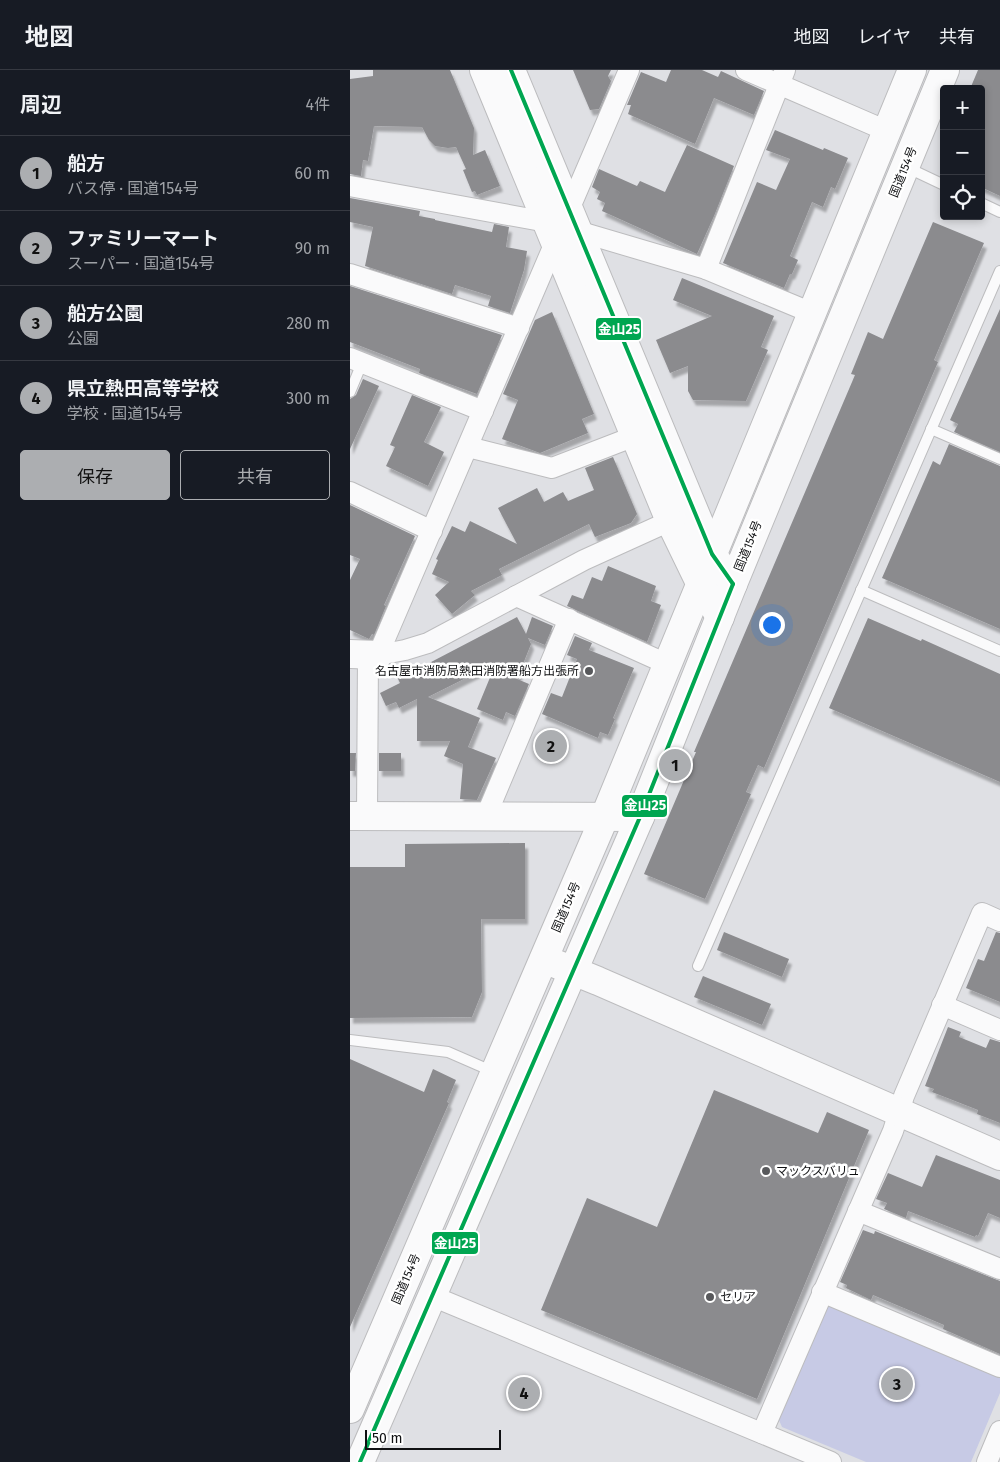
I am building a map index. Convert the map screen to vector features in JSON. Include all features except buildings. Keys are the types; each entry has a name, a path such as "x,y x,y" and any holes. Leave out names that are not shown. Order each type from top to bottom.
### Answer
{"main road":[{"path":"484,70 563,227 712,554 733,584"},
{"path":"511,70 635,436 670,521 700,584 720,618"},
{"name":"国道154号","path":"350,1409 605,816 912,70"},
{"name":"国道154号","path":"360,1462 640,817 733,584 945,70"},
{"path":"359,816 640,817"},
{"path":"544,959 574,970 1000,1156"}],"street":[{"path":"359,816 365,655 432,531 629,70"},
{"path":"746,70 782,77 887,131"},
{"path":"706,269 782,77"},
{"path":"350,186 563,227 706,269 812,313"},
{"path":"350,274 519,328"},
{"path":"356,361 484,411"},
{"path":"468,447 552,468 635,436"},
{"path":"350,492 432,531"},
{"path":"365,655 404,650 428,643 584,560 670,521"},
{"path":"516,596 667,664"},
{"path":"486,816 569,619"},
{"path":"762,1433 893,1131 942,1005 982,913 1000,921"},
{"path":"942,1005 1000,1030"},
{"path":"858,1211 1000,1269"},
{"path":"822,1292 1000,1368"},
{"path":"432,1296 831,1462"},
{"path":"987,1462 1000,1431"}],"lane":[{"path":"905,167 940,183"},
{"path":"985,205 1000,212"},
{"path":"698,966 1000,271"},
{"path":"350,392 356,361"},
{"path":"931,429 1000,459"},
{"path":"861,590 1000,651"},
{"path":"350,1040 448,1052 495,1072"}],"shaded area":[{"path":"835,1304 1000,1374 1000,1393 971,1462 866,1462 782,1427 778,1418 827,1307"}],"transit line":[{"name":"金山25","path":"511,70 712,554 733,584"},
{"name":"金山25","path":"360,1462 640,817 733,584"}],"place":[{"name":"名古屋市消防局熱田消防署船方出張所","path":"589,671"},
{"name":"ファミリーマート","path":"551,746"},
{"name":"船方","path":"675,765"},
{"name":"マックスバリュ","path":"766,1171"},
{"name":"セリア","path":"710,1297"},
{"name":"船方公園","path":"897,1384"},
{"name":"県立熱田高等学校","path":"524,1393"}]}
